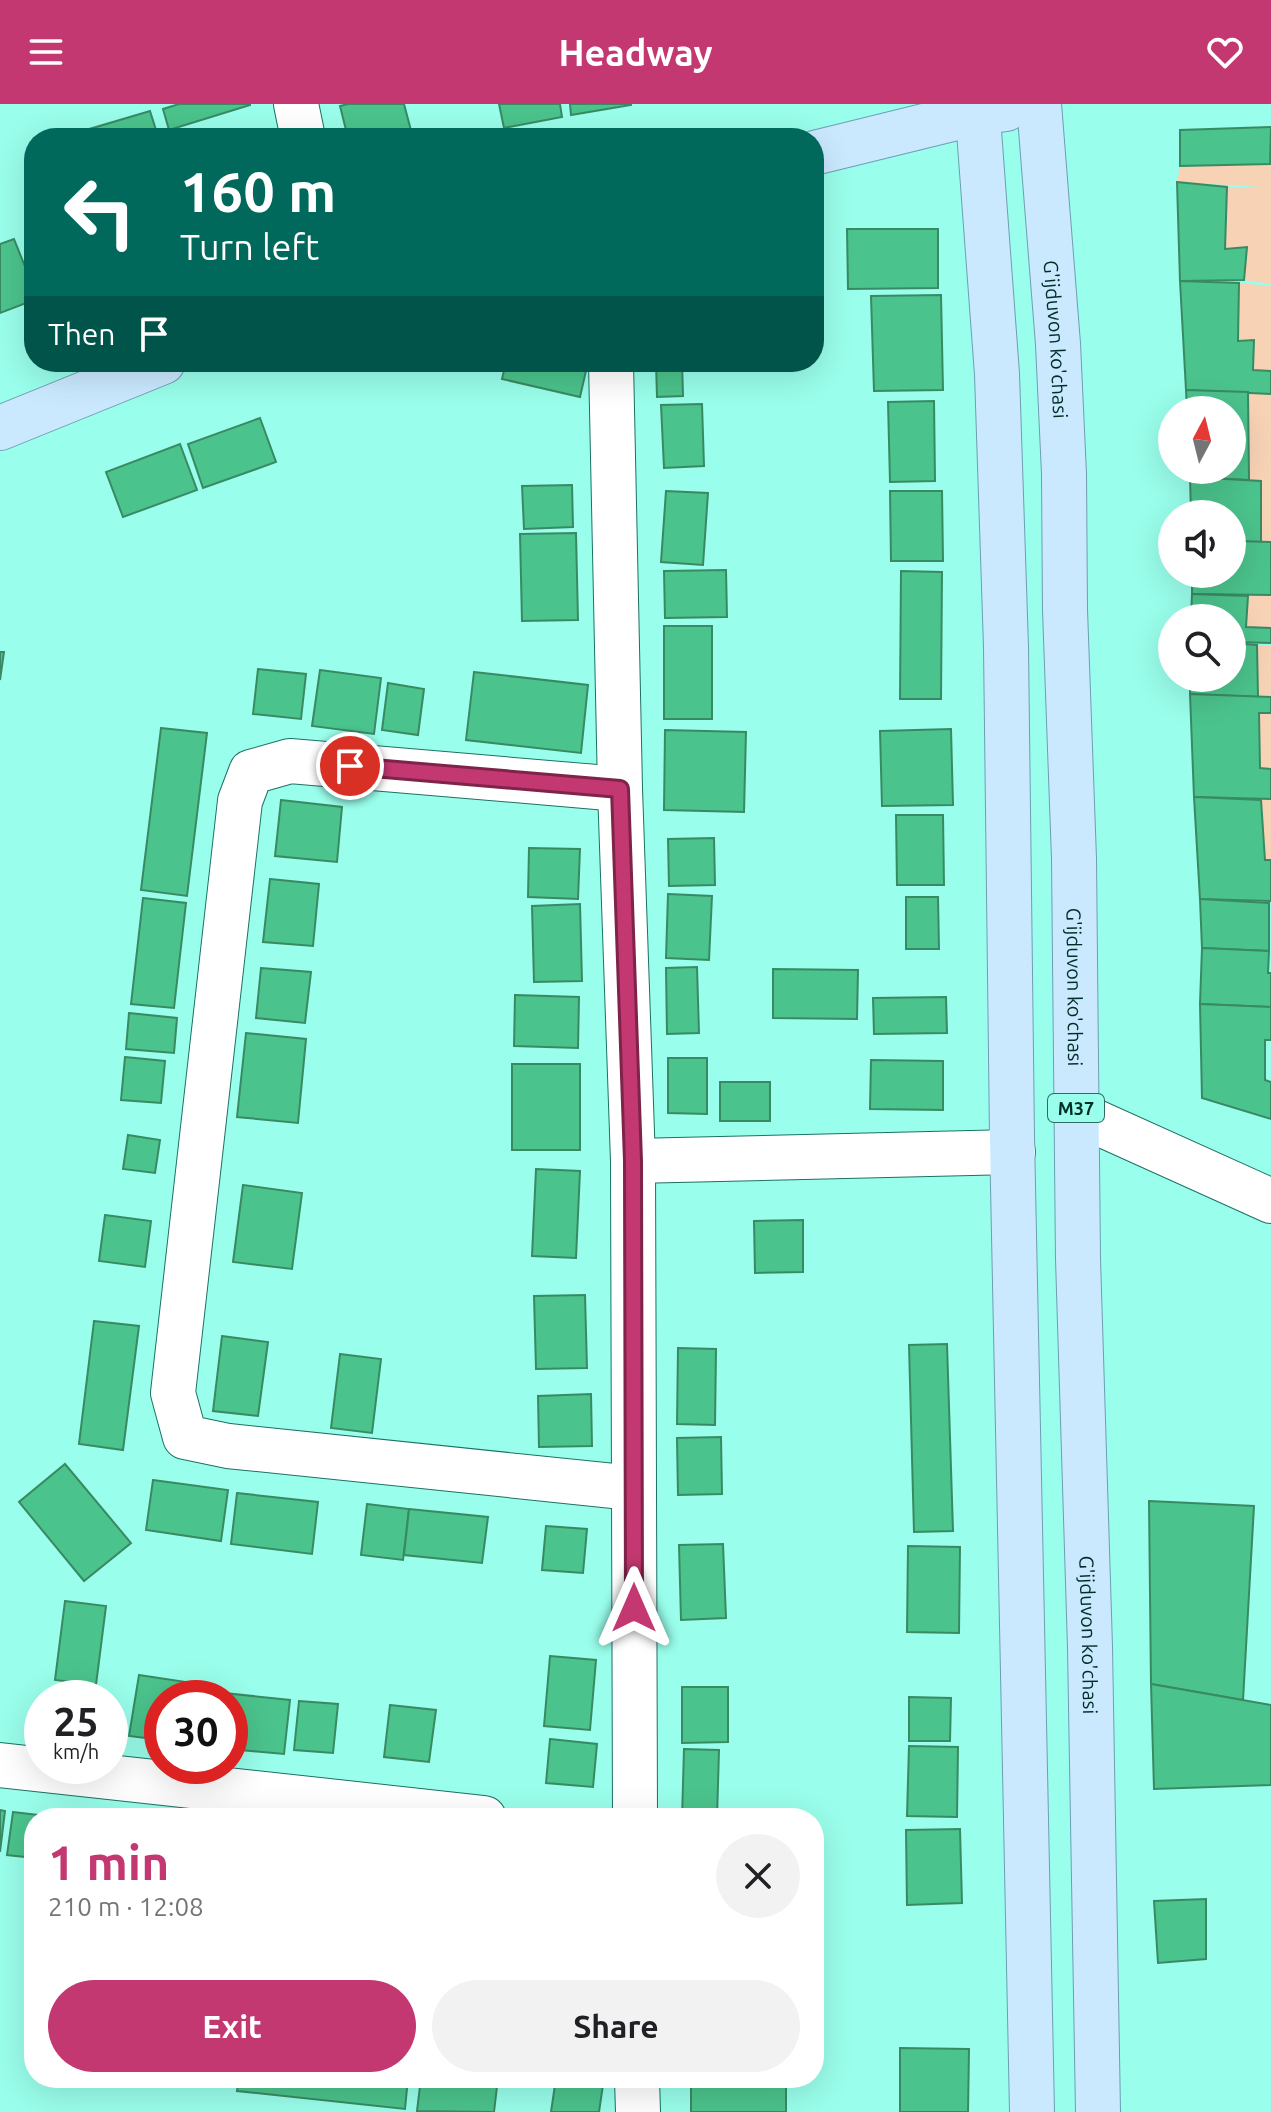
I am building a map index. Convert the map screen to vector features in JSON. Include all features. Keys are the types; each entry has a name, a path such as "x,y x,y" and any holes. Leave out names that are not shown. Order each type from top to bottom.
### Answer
{"main road":[{"path":"824,150 977,109 1037,104"},
{"name":"G'ijduvon ko'chasi","path":"1037,104 1058,344 1064,474 1098,2112"},
{"path":"977,109 998,389 1006,647 1032,2112"},
{"path":"0,428 138,372"}],"street":[{"path":"296,104 301,128"},
{"path":"611,372 620,789 633,1161 635,1808"},
{"path":"620,789 290,761 251,772 240,801 173,1393 185,1437 228,1446 633,1488"},
{"path":"1076,1113 1271,1201"},
{"path":"633,1161 1013,1152"},
{"path":"0,1765 393,1808"},
{"path":"637,2088 638,2112"}],"shaded area":[{"path":"1271,133 1271,284 1244,280 1247,247 1225,249 1227,187 1261,187 1177,182 1180,166 1270,164"},
{"path":"1239,283 1271,286 1271,371 1253,370 1254,341 1238,341"},
{"path":"1248,392 1271,394 1271,542 1261,542 1261,481 1249,480"},
{"path":"1248,596 1271,596 1271,628 1246,627"},
{"path":"1257,645 1271,645 1271,697 1258,697"},
{"path":"1259,713 1271,713 1271,769 1260,768"},
{"path":"1261,800 1271,800 1271,860 1265,860"}],"building":[{"path":"179,104 250,104 175,128 168,128 163,109"},
{"path":"404,104 410,128 346,128 340,106"},
{"path":"499,104 560,104 562,117 504,128"},
{"path":"570,104 631,104 631,105 571,115"},
{"path":"150,111 155,128 93,128"},
{"path":"1271,127 1270,164 1180,166 1180,130"},
{"path":"1177,182 1227,187 1225,249 1247,247 1244,280 1180,281"},
{"path":"847,229 938,229 938,288 848,289"},
{"path":"14,239 24,264 24,304 0,313 0,244"},
{"path":"1180,281 1239,283 1238,341 1254,340 1253,370 1271,371 1271,394 1186,390"},
{"path":"941,295 943,390 874,391 871,296"},
{"path":"504,372 586,372 580,397 502,379"},
{"path":"656,372 682,372 683,396 657,397"},
{"path":"1186,390 1248,392 1249,480 1246,480 1246,396 1186,396"},
{"path":"934,401 935,481 890,482 888,402"},
{"path":"702,404 704,466 664,468 661,405"},
{"path":"260,418 276,462 203,488 188,444"},
{"path":"180,444 197,490 123,517 106,472"},
{"path":"1261,481 1261,542 1246,541 1246,500 1191,500 1190,484"},
{"path":"572,485 573,527 524,529 522,486"},
{"path":"666,491 708,493 703,565 661,562"},
{"path":"890,491 942,491 943,561 891,561"},
{"path":"576,533 578,620 522,621 520,534"},
{"path":"1246,541 1271,542 1271,595 1192,594 1192,588 1246,588"},
{"path":"726,570 727,617 665,618 664,571"},
{"path":"901,571 942,572 941,699 900,699"},
{"path":"1192,594 1248,596 1246,627 1246,604 1192,604"},
{"path":"664,626 712,626 712,719 664,719"},
{"path":"1246,627 1271,628 1271,643 1246,642"},
{"path":"1246,644 1257,645 1258,697 1190,694 1246,692"},
{"path":"0,652 4,652 0,680"},
{"path":"258,669 306,674 301,719 253,714"},
{"path":"320,670 381,678 374,734 312,726"},
{"path":"474,672 588,685 581,753 466,740"},
{"path":"388,683 424,689 418,735 382,730"},
{"path":"1190,694 1271,697 1271,713 1259,713 1260,768 1271,769 1271,799 1194,797"},
{"path":"161,728 207,733 187,896 141,890"},
{"path":"951,729 953,805 882,806 880,731"},
{"path":"665,730 746,732 744,812 664,810"},
{"path":"1194,797 1261,800 1265,860 1271,860 1271,901 1200,899"},
{"path":"281,800 342,807 337,862 275,856"},
{"path":"896,815 943,815 944,885 897,885"},
{"path":"714,838 715,885 669,886 668,839"},
{"path":"529,848 580,849 578,899 528,897"},
{"path":"270,879 319,884 313,946 263,942"},
{"path":"668,894 712,896 709,960 666,958"},
{"path":"906,897 938,897 939,949 906,949"},
{"path":"143,898 186,903 174,1008 131,1004"},
{"path":"1200,899 1269,903 1269,951 1202,948"},
{"path":"580,904 582,981 534,982 532,906"},
{"path":"1202,948 1269,951 1271,1007 1200,1004"},
{"path":"697,967 699,1033 667,1034 666,968"},
{"path":"261,968 311,972 305,1023 256,1018"},
{"path":"773,969 858,970 857,1019 773,1018"},
{"path":"515,995 579,997 578,1048 514,1046"},
{"path":"946,997 947,1033 874,1034 873,998"},
{"path":"1200,1004 1271,1007 1271,1040 1265,1040 1265,1080 1271,1082 1271,1119 1202,1098"},
{"path":"129,1013 177,1018 174,1053 126,1049"},
{"path":"246,1033 306,1039 298,1123 237,1117"},
{"path":"125,1057 165,1061 161,1103 121,1100"},
{"path":"668,1058 707,1058 707,1114 668,1113"},
{"path":"871,1060 943,1061 943,1110 870,1109"},
{"path":"512,1064 580,1064 580,1150 512,1150"},
{"path":"720,1082 770,1082 770,1121 720,1121"},
{"path":"128,1135 160,1140 155,1173 123,1169"},
{"path":"536,1169 580,1171 576,1258 532,1256"},
{"path":"243,1185 302,1193 292,1269 233,1262"},
{"path":"105,1215 151,1221 145,1267 99,1261"},
{"path":"803,1220 803,1272 755,1273 754,1221"},
{"path":"585,1295 587,1368 536,1369 534,1296"},
{"path":"94,1321 139,1326 123,1450 79,1444"},
{"path":"222,1336 268,1342 258,1416 213,1411"},
{"path":"947,1344 953,1531 914,1532 909,1345"},
{"path":"678,1348 716,1349 715,1425 677,1424"},
{"path":"340,1354 381,1359 372,1433 331,1428"},
{"path":"591,1394 592,1446 539,1447 538,1396"},
{"path":"721,1437 722,1494 678,1495 677,1438"},
{"path":"65,1464 131,1543 84,1581 19,1502"},
{"path":"153,1480 228,1490 221,1541 146,1530"},
{"path":"237,1493 318,1502 312,1554 231,1544"},
{"path":"1149,1501 1254,1506 1243,1700 1151,1684"},
{"path":"367,1504 409,1509 403,1560 361,1555"},
{"path":"409,1509 488,1517 482,1563 404,1555"},
{"path":"546,1526 587,1529 583,1573 542,1570"},
{"path":"723,1544 726,1618 681,1620 679,1545"},
{"path":"908,1546 960,1547 959,1633 907,1632"},
{"path":"65,1601 106,1606 97,1680 55,1680"},
{"path":"550,1656 596,1660 590,1730 544,1726"},
{"path":"139,1675 173,1680 144,1680 144,1738 129,1736"},
{"path":"1151,1684 1271,1705 1271,1785 1154,1789"},
{"path":"682,1687 728,1687 728,1742 682,1743"},
{"path":"248,1696 290,1700 284,1754 248,1751"},
{"path":"909,1697 951,1698 950,1741 909,1741"},
{"path":"299,1701 338,1704 333,1753 294,1750"},
{"path":"390,1705 436,1710 429,1762 384,1757"},
{"path":"550,1739 597,1744 593,1787 546,1783"},
{"path":"909,1746 958,1747 957,1817 907,1816"},
{"path":"684,1749 719,1750 717,1808 682,1808"},
{"path":"0,1810 5,1811 0,1852"},
{"path":"13,1812 24,1813 24,1857 7,1855"},
{"path":"960,1829 962,1903 907,1905 906,1830"},
{"path":"1206,1899 1206,1959 1158,1963 1154,1901"},
{"path":"900,2048 969,2049 968,2112 900,2112"},
{"path":"237,2088 407,2088 405,2109 237,2091"},
{"path":"420,2088 497,2088 494,2112 417,2111"},
{"path":"555,2088 603,2088 599,2112 551,2112"},
{"path":"691,2088 786,2088 786,2112 691,2112"}],"route":[{"path":"350,766 620,789 633,1161 634,1608"}]}
